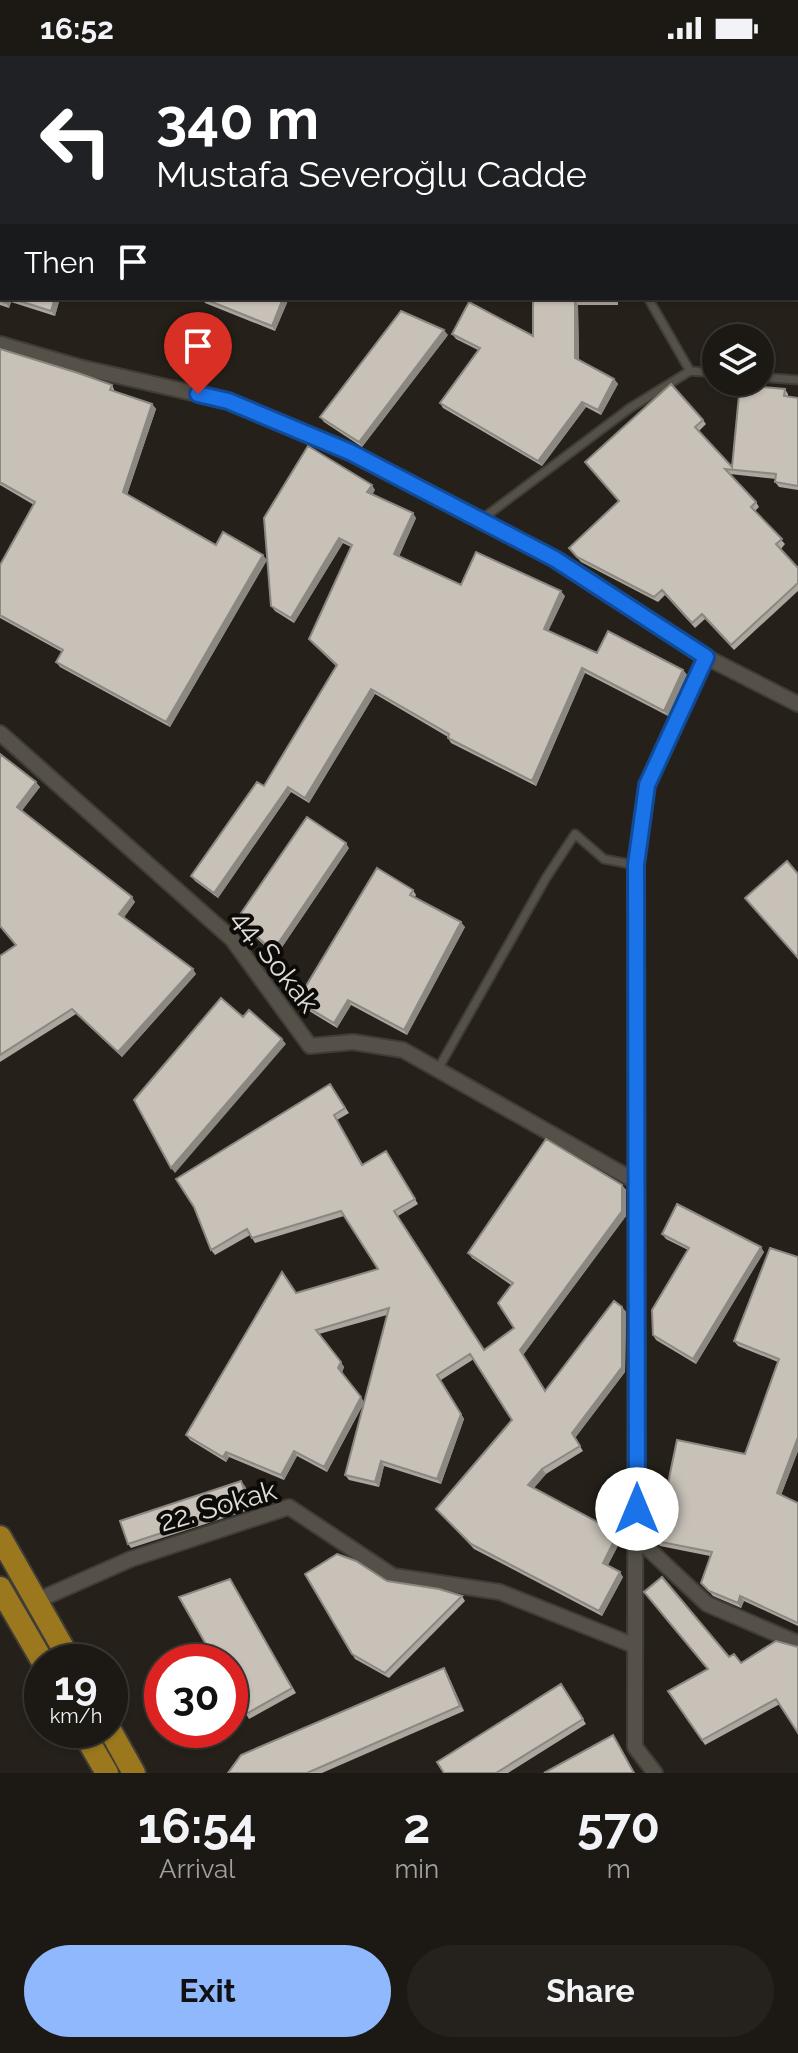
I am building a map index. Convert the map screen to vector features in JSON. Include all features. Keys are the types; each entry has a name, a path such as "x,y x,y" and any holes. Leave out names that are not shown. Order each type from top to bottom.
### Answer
{"main road":[{"path":"0,1537 61,1644"},
{"path":"0,1588 33,1644"},
{"path":"91,1748 103,1772"},
{"path":"120,1748 134,1773"}],"street":[{"path":"0,344 79,367 228,401 350,452 555,559 706,657 798,704"},
{"path":"655,1773 635,1747 636,865 647,785 706,657"},
{"name":"44. Sokak","path":"0,733 232,939 310,1046 353,1042 403,1050 635,1181"},
{"name":"22. Sokak","path":"36,1601 131,1559 289,1507 393,1576 500,1592 633,1645"},
{"path":"637,1538 707,1604 798,1643"}],"lane":[{"path":"649,300 690,371"},
{"path":"480,520 630,408 690,371 702,372"},
{"path":"774,378 798,380"},
{"path":"438,1069 546,878 575,834 604,859 636,865"}],"building":[{"path":"16,300 54,300 51,311"},
{"path":"207,300 282,300 272,326"},
{"path":"533,300 575,300 575,358 614,379 598,410 582,402 538,461 440,403 480,348 452,334 469,302 533,336"},
{"path":"401,311 444,330 359,442 320,417"},
{"path":"0,349 112,385 110,390 152,404 123,492 216,545 223,532 263,555 166,722 56,662 63,650 0,615 0,565 35,502 0,482"},
{"path":"671,384 703,420 695,427 732,467 739,396 774,396 774,388 785,389 784,396 798,398 798,486 775,482 776,474 725,469 756,502 751,507 782,539 776,544 798,568 798,583 731,645 702,614 692,623 662,590 654,597 577,557 569,548 619,501 585,462"},
{"path":"308,446 372,485 367,492 413,513 394,554 461,585 476,552 561,591 544,629 597,653 608,631 683,670 664,711 582,668 532,781 448,738 449,734 371,689 305,798 288,787 214,893 191,876 257,782 264,786 337,665 309,639 352,545 339,538 291,618 271,606 264,518"},
{"path":"0,754 36,782 17,807 132,897 119,914 193,969 118,1052 72,1009 0,1055 0,956 16,945 0,926"},
{"path":"307,817 346,843 273,951 237,919"},
{"path":"787,861 798,874 798,958 745,898"},
{"path":"377,868 413,890 410,895 461,922 404,1030 348,1000 334,1023 297,1001"},
{"path":"221,998 243,1017 249,1010 282,1039 171,1168 134,1100"},
{"path":"330,1084 345,1108 334,1115 362,1165 386,1151 415,1199 394,1211 484,1350 514,1328 498,1303 513,1283 468,1253 546,1139 622,1185 622,1211 520,1350 545,1391 614,1301 622,1307 622,1367 572,1433 580,1446 542,1469 528,1485 618,1533 603,1563 620,1572 599,1611 471,1544 436,1509 512,1420 470,1354 437,1375 461,1414 437,1479 381,1461 375,1482 345,1475 389,1308 316,1330 341,1362 338,1368 361,1397 324,1467 294,1451 281,1475 226,1452 223,1457 186,1435 282,1272 296,1293 378,1269 341,1211 252,1238 247,1229 211,1250 194,1207 176,1179"},
{"path":"677,1204 761,1247 693,1359 653,1335 652,1310 689,1248 662,1234"},
{"path":"770,1248 798,1257 798,1437 777,1493 798,1503 798,1623 740,1596 738,1603 709,1591 701,1583 712,1552 656,1541 677,1440 745,1454 779,1359 734,1341"},
{"path":"241,1481 249,1504 128,1544 120,1521"},
{"path":"337,1554 356,1561 387,1581 462,1596 385,1673 352,1654 305,1574"},
{"path":"662,1577 729,1657 734,1654 741,1663 776,1641 798,1647 798,1733 776,1699 702,1740 668,1691 708,1669 644,1592"},
{"path":"230,1579 292,1688 248,1713 248,1644 206,1644 179,1597"},
{"path":"444,1668 460,1706 307,1773 228,1773 241,1755"},
{"path":"561,1684 583,1719 496,1773 444,1773 437,1762"},
{"path":"613,1735 634,1773 544,1773"}],"route":[{"path":"198,394 228,401 350,452 555,559 706,657 647,785 636,865 637,1509"}]}
